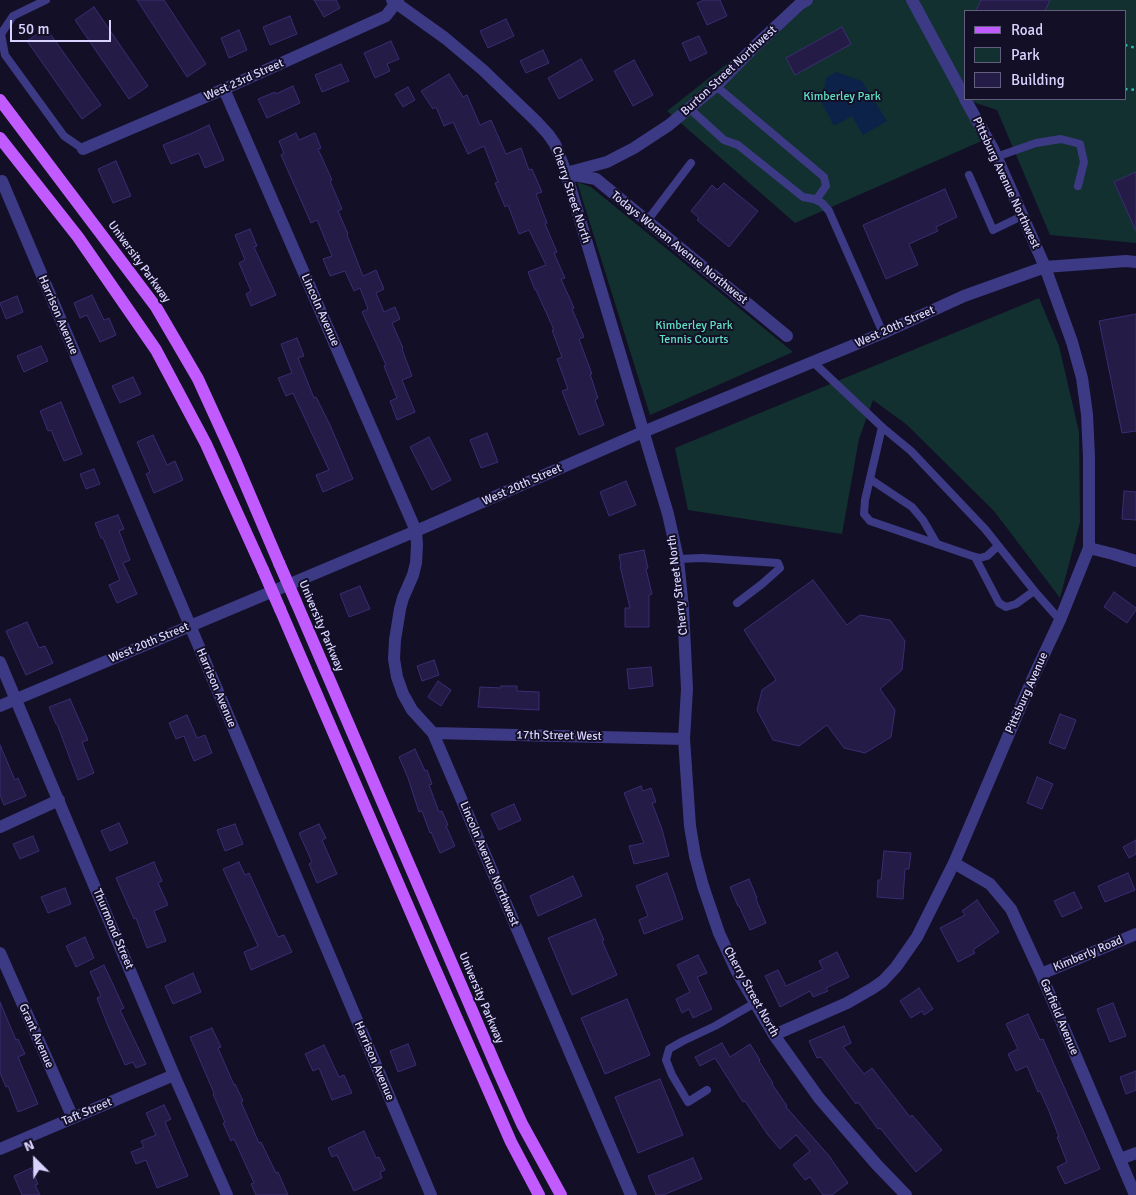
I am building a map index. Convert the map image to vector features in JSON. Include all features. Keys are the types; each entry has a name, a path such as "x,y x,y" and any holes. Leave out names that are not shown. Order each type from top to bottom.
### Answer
{"main road":[{"name":"University Parkway","path":"0,100 156,307 198,379 280,563 499,1073 522,1124 561,1195"},
{"path":"0,138 78,238 156,350 206,444 280,609 432,964 511,1142 539,1195"}],"street":[{"name":"Burton Street Northwest","path":"566,173 607,162 669,126 716,86 800,4 808,0"},
{"name":"Pittsburg Avenue Northwest","path":"912,0 964,96"},
{"name":"West 23rd Street","path":"82,148 224,89 386,16 395,1"},
{"name":"Cherry Street North","path":"395,1 445,38 482,70 536,121 555,144 566,173 668,514 678,559 683,608 686,689 684,739 690,826 703,886 719,933 737,972 774,1035 819,1098 877,1165 906,1195"},
{"name":"Lincoln Avenue","path":"224,89 416,531"},
{"name":"Pittsburg Avenue Northwest","path":"966,100 996,157 1045,267"},
{"name":"Todays Woman Avenue Northwest","path":"566,173 596,179 787,336"},
{"name":"Harrison Avenue","path":"1,181 432,1195"},
{"name":"West 20th Street","path":"0,706 416,531 643,432 883,333 964,296 1045,267 1126,261 1136,262"},
{"name":"Pittsburg Avenue","path":"774,1035 847,1003 874,988 896,967 917,937 954,863 1032,680 1060,620 1089,548 1090,457 1082,378 1072,342 1045,267"},
{"name":"Lincoln Avenue Northwest","path":"416,531 416,563 400,609 395,640 394,659 397,676 403,694 412,710 433,733 631,1195"},
{"path":"1089,548 1136,562"},
{"name":"Thurmond Street","path":"0,662 226,1195"},
{"name":"17th Street West","path":"433,733 684,739"},
{"path":"0,826 59,800"},
{"name":"Garfield Avenue","path":"954,863 990,884 1011,909 1041,974 1135,1195"},
{"name":"Kimberly Road","path":"1041,974 1136,934"},
{"name":"Grant Avenue","path":"0,953 72,1118"},
{"name":"Taft Street","path":"0,1149 174,1075"},
{"path":"1120,1159 1136,1153"}],"lane":[{"path":"46,0 13,16 1,34 5,55 64,136 82,148"},
{"path":"716,86 824,177 826,186 816,200"},
{"path":"690,109 724,140 738,145 803,197 822,203 829,211 883,333"},
{"path":"996,157 1036,143 1062,138 1080,144 1084,162 1078,186"},
{"path":"647,221 691,163"},
{"path":"969,175 992,230 1022,216"},
{"path":"813,362 882,427 911,451 985,529 1034,591 1060,620"},
{"path":"882,427 864,508 864,514 870,521 980,558 987,556 998,546"},
{"path":"870,479 912,507 923,520 937,544"},
{"path":"975,557 999,604 1006,607 1016,604 1034,591"},
{"path":"678,559 702,558 778,563 780,568 737,602"},
{"path":"707,1090 688,1102 672,1075 666,1060 669,1050 755,1003"}],"green space":[{"name":"Kimberley Park","path":"808,0 1136,0 1136,243 1050,235 997,110 970,101 986,139 795,223 667,111"},
{"name":"Kimberley Park Tennis Courts","path":"577,182 591,187 793,352 650,415"},
{"path":"1039,298 1059,346 1079,432 1080,522 1060,598 994,511 906,424 873,400 859,439 842,534 688,510 675,448"}],"water":[{"path":"836,72 862,81 887,121 863,135 852,116 834,126 822,103 826,78"}],"building":[{"path":"137,0 164,0 206,64 187,77"},
{"path":"314,0 336,0 340,8 324,17"},
{"path":"704,0 720,0 727,16 707,25 697,3"},
{"path":"981,0 1050,0 1045,10 976,10"},
{"path":"94,7 148,86 129,99 75,20"},
{"path":"290,16 297,34 270,45 263,27"},
{"path":"506,19 514,36 488,48 480,31"},
{"path":"842,27 851,44 795,75 786,58"},
{"path":"46,28 101,105 82,119 27,41"},
{"path":"239,30 247,50 229,58 221,38"},
{"path":"699,36 707,53 690,61 682,43"},
{"path":"391,41 399,59 387,64 390,71 375,78 364,53"},
{"path":"543,50 549,63 526,73 520,61"},
{"path":"581,59 593,80 559,99 548,78"},
{"path":"634,60 653,95 633,106 614,71"},
{"path":"341,64 349,81 322,92 315,75"},
{"path":"449,74 463,97 467,95 480,125 491,120 506,154 521,148 529,170 532,169 542,192 536,194 547,223 545,224 557,252 554,253 565,278 561,279 584,337 579,339 592,374 590,374 598,398 595,400 604,425 579,435 562,391 568,389 557,359 562,357 552,330 554,330 528,272 546,265 529,230 519,234 508,205 505,207 495,183 498,182 484,146 468,154 453,122 444,126 436,107 433,109 421,91"},
{"path":"293,86 300,103 267,118 258,99 275,92 276,94"},
{"path":"408,87 415,100 403,107 395,94"},
{"path":"209,125 224,160 205,168 199,153 171,164 163,145"},
{"path":"296,133 299,140 315,133 321,148 318,149 342,209 338,211 363,276 376,270 384,289 376,293 384,312 395,307 400,319 392,323 412,376 402,380 415,412 397,420 390,401 397,398 384,366 386,365 362,312 368,309 360,288 354,291 345,271 330,276 323,259 332,256 317,220 311,223 281,155 284,153 279,141"},
{"path":"116,161 131,196 113,203 98,169"},
{"path":"1136,172 1136,231 1114,182"},
{"path":"724,183 758,211 729,247 697,220 699,218 691,211 712,185 717,190"},
{"path":"945,189 957,217 936,227 938,231 909,244 918,265 886,279 863,225"},
{"path":"250,229 257,246 254,247 276,295 251,306 246,294 251,291 239,263 245,260 235,235"},
{"path":"92,295 104,320 109,318 116,335 100,342 87,315 80,318 74,303"},
{"path":"17,296 23,312 6,319 0,303"},
{"path":"1136,314 1136,431 1122,433 1099,321"},
{"path":"297,338 304,356 298,358 314,398 316,397 330,425 353,479 323,492 316,475 329,470 293,393 286,396 278,378 292,373 281,344"},
{"path":"41,346 48,361 24,372 17,356"},
{"path":"133,377 141,394 120,403 112,386"},
{"path":"61,402 82,454 64,461 51,430 48,431 40,411"},
{"path":"487,433 498,462 481,468 470,440"},
{"path":"153,435 167,465 175,461 183,480 154,493 146,474 150,472 137,442"},
{"path":"429,437 451,480 432,490 410,447"},
{"path":"94,469 100,484 86,489 80,474"},
{"path":"626,481 636,505 609,516 600,492"},
{"path":"1124,491 1136,492 1136,520 1122,519"},
{"path":"118,515 124,529 119,531 130,560 123,563 137,594 117,603 109,585 120,580 95,523"},
{"path":"644,550 652,594 649,595 649,627 625,627 625,608 630,608 619,555"},
{"path":"813,580 847,625 860,615 890,620 905,641 902,670 880,689 895,710 891,737 865,753 844,748 827,725 799,746 773,740 757,710 762,690 776,680 744,630"},
{"path":"360,586 370,609 349,617 340,594"},
{"path":"1114,592 1136,608 1127,623 1104,607"},
{"path":"27,622 39,648 45,646 53,663 26,675 6,631"},
{"path":"434,660 439,675 422,681 417,666"},
{"path":"651,667 653,686 629,689 627,669"},
{"path":"438,681 451,690 441,706 428,697"},
{"path":"501,686 517,686 517,691 539,692 539,710 478,707 480,687 501,688"},
{"path":"70,699 88,740 82,742 94,773 78,780 49,707"},
{"path":"1060,714 1076,720 1065,749 1049,743"},
{"path":"187,715 197,738 205,735 212,753 194,761 184,736 176,739 169,723"},
{"path":"0,745 15,780 18,778 26,796 4,805 0,795"},
{"path":"415,749 425,771 427,770 432,784 429,785 439,812 442,811 448,825 446,826 455,846 440,853 422,811 419,812 399,757"},
{"path":"1037,777 1053,784 1042,809 1027,803"},
{"path":"641,786 643,791 651,788 656,802 652,803 662,829 669,856 634,864 629,846 644,843 624,793"},
{"path":"514,804 521,820 499,830 491,814"},
{"path":"119,823 128,843 110,851 101,831"},
{"path":"235,824 243,844 225,851 217,830"},
{"path":"319,824 326,838 322,840 337,874 317,883 309,864 312,862 299,833"},
{"path":"33,836 39,851 20,859 13,844"},
{"path":"1136,840 1136,854 1129,858 1123,847"},
{"path":"884,851 911,853 909,869 905,869 903,899 877,897 878,880 881,880"},
{"path":"154,862 162,881 158,883 168,905 154,911 166,941 147,948 136,918 134,919 116,878"},
{"path":"239,862 245,875 249,873 278,937 284,935 292,952 251,970 244,952 258,946 223,869"},
{"path":"667,873 683,919 644,934 639,920 648,916 636,886"},
{"path":"1128,873 1135,890 1105,902 1098,886"},
{"path":"573,876 582,896 538,916 530,896"},
{"path":"749,879 766,923 750,930 730,887"},
{"path":"65,888 71,904 48,913 41,897"},
{"path":"1074,892 1082,908 1062,917 1054,901"},
{"path":"977,900 999,932 973,950 975,953 958,962 940,928 965,915 962,911"},
{"path":"595,919 604,940 602,941 617,975 572,995 548,938"},
{"path":"85,937 94,958 76,967 66,946"},
{"path":"837,952 849,977 826,988 828,991 813,997 810,991 780,1007 765,976 778,970 786,986 823,969 819,961"},
{"path":"698,955 707,973 697,977 712,1009 693,1018 689,1009 682,1013 676,999 690,992 677,965"},
{"path":"104,965 124,1008 120,1010 146,1064 136,1068 133,1062 125,1065 97,998 101,996 90,972"},
{"path":"193,973 201,992 173,1004 165,986"},
{"path":"919,988 933,1009 924,1015 922,1011 911,1018 900,1001"},
{"path":"627,999 650,1055 605,1074 581,1018"},
{"path":"0,1002 16,1040 18,1039 25,1054 18,1057 38,1104 18,1112 8,1086 6,1087 0,1073"},
{"path":"1113,1003 1126,1036 1110,1042 1097,1009"},
{"path":"1028,1014 1040,1040 1043,1039 1100,1169 1065,1184 1057,1167 1067,1162 1049,1111 1040,1091 1038,1092 1027,1066 1016,1071 1008,1054 1018,1049 1006,1024"},
{"path":"844,1026 851,1043 843,1047 864,1074 872,1068 910,1117 912,1115 942,1150 916,1172 880,1128 878,1129 858,1102 856,1104 821,1057 817,1058 809,1041"},
{"path":"212,1028 221,1047 218,1048 243,1101 241,1102 259,1143 261,1142 276,1173 278,1172 288,1195 256,1195 251,1184 254,1183 234,1139 231,1141 223,1123 225,1122 214,1093 190,1037"},
{"path":"722,1043 730,1057 750,1044 786,1107 831,1158 848,1183 832,1195 823,1195 810,1177 805,1180 793,1165 810,1151 796,1135 780,1149 745,1101 743,1102 715,1058 700,1066 695,1057"},
{"path":"408,1044 416,1065 398,1072 390,1051"},
{"path":"324,1045 339,1077 344,1075 352,1093 332,1100 319,1068 313,1071 305,1054"},
{"path":"1136,1071 1136,1090 1126,1094 1120,1077"},
{"path":"660,1079 683,1135 638,1153 615,1097"},
{"path":"164,1105 171,1119 165,1122 188,1176 157,1188 146,1160 136,1164 131,1152 144,1147 141,1141 156,1135 146,1113"},
{"path":"364,1131 376,1158 379,1157 385,1170 380,1172 382,1178 354,1191 337,1155 332,1157 328,1148"},
{"path":"693,1158 702,1179 663,1195 656,1195 648,1176"},
{"path":"31,1168 38,1184 35,1185 40,1195 22,1195 14,1176"}]}
